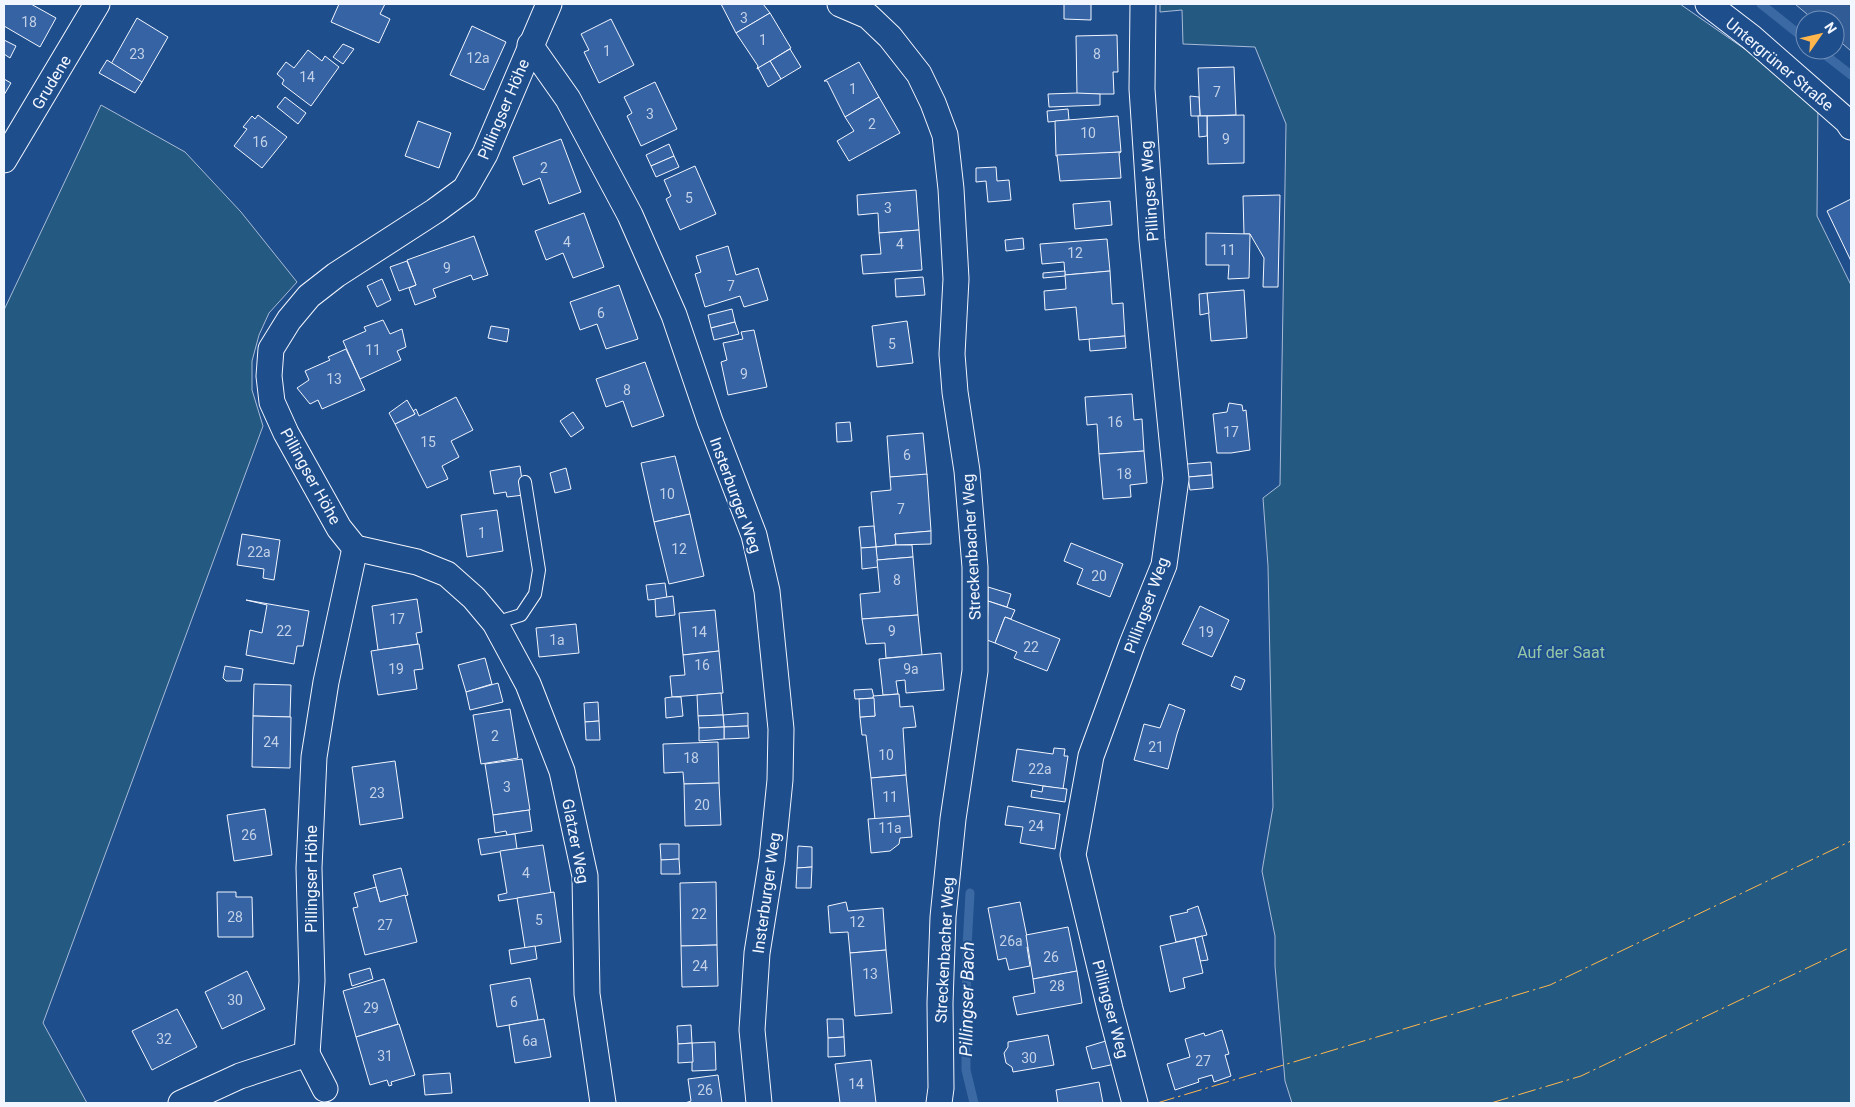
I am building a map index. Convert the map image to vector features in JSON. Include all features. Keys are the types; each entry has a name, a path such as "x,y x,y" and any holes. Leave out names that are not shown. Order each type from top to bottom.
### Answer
{"street":[{"name":"Grudene","path":"4,160 98,4"},
{"name":"Pillingser Höhe","path":"307,1054 312,981 309,868 314,757 326,682 355,548 339,528 286,433 272,402 270,376 271,349 289,320 309,296 336,275 465,188 485,154 549,4"},
{"path":"840,4 869,10"},
{"name":"Pillingser Weg","path":"1135,1103 1110,1010 1073,855 1092,756 1132,644 1164,565 1176,479 1152,240 1142,89 1143,4"},
{"name":"Untergrüner Straße","path":"1708,4 1751,38 1847,121 1851,127"},
{"name":"Streckenbacher Weg","path":"869,10 919,74 933,103 945,135 951,189 956,279 952,354 955,392 967,471 975,567 975,671 952,819 943,917 940,1003 941,1088 939,1103"},
{"name":"Insterburger Weg","path":"530,46 568,98 630,215 674,315 710,421 754,535 767,591 781,730 780,780 773,849 757,953 752,1030 759,1103"},
{"name":"Glatzer Weg","path":"355,548 416,562 447,574 474,598 495,624 528,684 562,771 585,876 588,994 603,1103"},
{"path":"182,1103 240,1076 307,1054 325,1089"}],"lane":[{"path":"495,624 521,615 535,594 539,570 525,482"}],"green space":[{"name":"Auf der Saat","path":"1160,4 1680,4 1818,100 1817,216 1851,285 1851,1103 1292,1103 1285,1081 1275,966 1275,936 1262,871 1273,807 1268,566 1263,498 1280,485 1286,124 1255,47 1183,44 1182,10 1160,12"},
{"path":"101,105 185,152 241,212 297,282 269,313 259,335 252,361 252,390 263,426 43,1023 87,1103 4,1103 4,310"}],"shaded area":[{"path":"1795,4 1851,4 1851,51 1845,46 1845,10 1802,10"}],"building":[{"path":"4,4 31,4 56,18 40,47 4,26"},
{"path":"339,4 385,4 380,14 390,19 379,43 331,22"},
{"path":"721,4 763,4 770,13 736,33"},
{"path":"1064,4 1091,4 1091,20 1064,19"},
{"path":"770,13 791,48 757,69 758,66 736,33"},
{"path":"137,18 168,37 142,82 111,64"},
{"path":"611,19 634,65 599,83 584,52 589,50 581,34"},
{"path":"472,26 506,42 484,90 450,75"},
{"path":"1117,35 1118,72 1113,72 1114,94 1077,94 1076,36"},
{"path":"4,40 16,46 10,58 4,54"},
{"path":"343,44 354,49 343,64 333,57"},
{"path":"790,49 801,67 781,79 770,61"},
{"path":"308,50 322,61 325,56 339,67 311,106 282,84 284,80 277,74 286,62 294,68"},
{"path":"107,60 142,82 135,93 99,73"},
{"path":"770,61 781,79 768,87 758,68"},
{"path":"859,62 879,97 845,117 827,81 824,81"},
{"path":"1234,67 1236,115 1200,116 1198,68"},
{"path":"4,79 11,83 4,95"},
{"path":"655,82 677,129 641,146 627,116 632,113 624,97"},
{"path":"1048,94 1100,94 1100,105 1049,107"},
{"path":"1190,96 1199,97 1200,116 1191,116"},
{"path":"285,97 306,113 298,124 277,107"},
{"path":"879,97 900,133 849,161 837,141 854,131 845,117"},
{"path":"1068,109 1069,120 1048,122 1047,111"},
{"path":"258,115 287,137 262,168 234,146 247,129 243,127 252,116 255,119"},
{"path":"1244,115 1244,163 1208,164 1207,116"},
{"path":"1118,116 1121,152 1056,156 1055,121"},
{"path":"1198,116 1207,116 1207,136 1199,137"},
{"path":"418,121 451,133 439,168 405,156"},
{"path":"561,139 581,192 549,204 540,178 523,185 513,157"},
{"path":"669,144 674,156 651,166 646,155"},
{"path":"1121,152 1119,153 1121,178 1060,181 1057,155"},
{"path":"674,156 679,167 656,177 651,166"},
{"path":"695,166 716,214 680,230 666,199 671,196 664,180"},
{"path":"996,167 997,181 1009,180 1011,200 988,202 986,181 976,182 976,168"},
{"path":"916,190 919,230 879,233 878,213 858,215 857,195"},
{"path":"1280,195 1278,287 1263,287 1264,258 1250,234 1244,234 1243,196"},
{"path":"1851,199 1851,261 1827,211"},
{"path":"1110,201 1112,225 1075,229 1073,204"},
{"path":"584,213 604,267 573,278 563,253 546,260 535,231"},
{"path":"919,230 922,270 863,274 861,255 881,254 879,233"},
{"path":"1206,233 1250,234 1249,278 1228,279 1229,265 1206,265"},
{"path":"474,236 488,275 473,280 471,275 433,289 436,297 415,305 409,288 416,285 407,260"},
{"path":"1023,238 1024,249 1006,251 1005,240"},
{"path":"1107,239 1110,271 1065,275 1064,262 1042,264 1040,244"},
{"path":"728,246 736,275 758,268 768,300 744,307 740,296 705,307 695,274 701,272 696,256"},
{"path":"407,261 416,285 399,291 390,267"},
{"path":"1065,271 1065,276 1043,278 1043,273"},
{"path":"1110,271 1112,304 1123,303 1125,336 1079,340 1076,307 1045,310 1044,291 1066,289 1065,275"},
{"path":"923,277 925,295 896,297 895,279"},
{"path":"382,279 391,300 377,307 367,286"},
{"path":"619,285 638,339 606,349 597,324 580,330 570,302"},
{"path":"1244,290 1247,338 1211,341 1207,293"},
{"path":"1207,293 1209,313 1200,315 1199,294"},
{"path":"732,309 735,322 711,328 708,315"},
{"path":"383,320 390,334 402,329 406,347 397,351 401,360 360,379 343,341 366,331 364,327"},
{"path":"907,321 913,363 877,367 872,326"},
{"path":"735,322 739,334 714,340 711,328"},
{"path":"491,326 509,329 507,342 488,338"},
{"path":"754,330 767,387 728,395 721,362 727,360 723,343 743,339 741,332"},
{"path":"1125,336 1126,348 1090,351 1089,339"},
{"path":"346,349 365,390 322,409 318,400 310,404 297,388 309,380 305,371 330,360 328,357"},
{"path":"645,362 664,416 632,427 623,401 606,407 596,379"},
{"path":"1132,394 1134,420 1142,419 1144,451 1099,454 1097,424 1087,425 1085,397"},
{"path":"456,397 473,430 451,441 459,457 442,466 448,479 427,488 395,424 415,414 413,411 416,409 419,416"},
{"path":"407,400 415,414 395,424 389,413"},
{"path":"1229,403 1242,405 1243,411 1246,410 1250,450 1217,453 1213,414 1227,412"},
{"path":"573,412 584,428 571,437 560,421"},
{"path":"850,422 852,441 837,442 836,423"},
{"path":"923,433 927,475 890,477 887,436"},
{"path":"1144,451 1147,483 1130,485 1131,497 1103,499 1099,454"},
{"path":"675,456 690,514 654,522 641,463"},
{"path":"1211,462 1212,475 1188,477 1187,464"},
{"path":"520,466 524,495 507,497 506,492 494,494 490,471"},
{"path":"566,468 571,489 555,493 550,473"},
{"path":"927,474 931,531 895,534 896,545 876,547 871,492 891,490 890,477"},
{"path":"1212,475 1213,488 1190,490 1188,477"},
{"path":"497,510 503,551 467,557 461,515"},
{"path":"690,514 704,576 669,584 654,522"},
{"path":"874,526 876,547 861,548 859,527"},
{"path":"931,531 931,544 896,545 895,534"},
{"path":"242,534 280,540 274,580 263,578 264,569 237,565"},
{"path":"1071,543 1123,564 1110,597 1077,584 1083,569 1064,561"},
{"path":"912,545 913,557 877,560 876,547"},
{"path":"876,547 878,567 862,569 861,548"},
{"path":"913,557 918,615 862,619 860,594 880,592 877,560"},
{"path":"665,583 667,598 648,600 646,585"},
{"path":"988,587 1011,594 1007,607 988,601"},
{"path":"673,596 675,615 656,617 655,599"},
{"path":"417,599 422,632 416,633 418,644 378,650 372,606"},
{"path":"246,600 309,611 303,646 297,646 294,664 246,655 250,630 262,633 267,605"},
{"path":"988,601 1015,610 1011,619 1005,617 995,643 987,640"},
{"path":"1200,606 1229,620 1212,657 1182,644"},
{"path":"715,610 719,651 683,655 679,613"},
{"path":"918,615 922,655 886,658 885,643 866,644 862,619"},
{"path":"1005,617 1060,639 1047,671 1014,658 1017,652 995,643"},
{"path":"576,624 579,653 539,657 536,628"},
{"path":"419,644 423,669 414,670 417,689 378,695 371,651"},
{"path":"719,651 723,693 672,697 670,676 685,675 683,655"},
{"path":"941,653 944,690 906,693 905,680 896,681 898,694 883,695 879,659"},
{"path":"485,658 492,684 466,692 458,665"},
{"path":"225,666 243,669 241,681 226,681 223,678"},
{"path":"1235,676 1245,680 1241,690 1231,686"},
{"path":"498,683 503,702 470,710 466,692"},
{"path":"254,684 291,685 290,717 253,716"},
{"path":"872,689 874,698 855,699 854,690"},
{"path":"721,693 723,715 698,716 697,695"},
{"path":"899,694 900,707 913,706 916,727 903,728 906,775 871,778 866,735 862,735 860,717 875,716 873,696"},
{"path":"681,697 683,716 666,718 665,698"},
{"path":"874,698 875,716 860,717 859,699"},
{"path":"598,702 599,721 585,722 584,703"},
{"path":"1169,704 1185,710 1168,769 1134,760 1144,724 1160,728"},
{"path":"510,709 518,758 481,764 473,715"},
{"path":"748,713 748,726 724,727 723,715"},
{"path":"723,715 724,727 699,728 698,716"},
{"path":"253,716 291,717 290,768 252,767"},
{"path":"599,721 600,740 586,740 585,722"},
{"path":"748,726 749,738 724,739 724,727"},
{"path":"724,727 724,739 699,741 699,728"},
{"path":"718,742 719,783 684,784 683,772 664,773 663,744"},
{"path":"1054,748 1065,749 1064,756 1068,756 1063,789 1012,781 1017,749 1053,754"},
{"path":"522,759 530,810 493,815 485,764"},
{"path":"395,761 403,818 360,825 352,767"},
{"path":"906,775 910,816 875,820 871,778"},
{"path":"719,783 721,825 685,826 684,784"},
{"path":"1043,786 1067,789 1065,802 1031,797 1032,790 1042,792"},
{"path":"1008,806 1060,814 1055,849 1020,843 1023,827 1005,825"},
{"path":"265,809 272,855 234,861 227,815"},
{"path":"529,810 532,831 507,835 506,831 495,833 493,815"},
{"path":"910,816 912,837 900,838 899,844 890,851 871,853 868,819"},
{"path":"515,834 517,849 481,855 478,839"},
{"path":"660,844 679,844 679,859 661,860"},
{"path":"543,845 551,893 499,901 498,895 507,893 500,851"},
{"path":"798,846 812,847 812,867 797,868"},
{"path":"679,859 680,874 661,874 661,860"},
{"path":"812,867 811,888 796,888 797,868"},
{"path":"401,868 408,895 380,902 373,875"},
{"path":"716,882 717,945 681,946 680,883"},
{"path":"376,887 380,902 405,895 417,942 365,955 353,908 358,907 354,893"},
{"path":"217,892 236,892 236,897 252,897 253,937 218,937"},
{"path":"554,892 561,942 525,948 517,898"},
{"path":"846,902 848,911 883,908 886,950 850,953 848,932 830,933 828,906"},
{"path":"1020,902 1029,947 1027,947 1030,966 1009,970 1006,958 998,960 988,908"},
{"path":"1198,906 1207,935 1176,942 1170,916 1188,912 1187,910"},
{"path":"1068,927 1077,971 1033,979 1026,935"},
{"path":"1202,936 1208,960 1200,961 1195,938"},
{"path":"1195,938 1203,973 1183,978 1185,988 1170,992 1160,946"},
{"path":"717,945 718,986 682,987 681,946"},
{"path":"535,946 537,959 511,964 509,950"},
{"path":"886,950 892,1013 855,1016 850,953"},
{"path":"370,968 373,979 352,986 349,974"},
{"path":"247,971 265,1009 222,1029 205,992"},
{"path":"1077,971 1082,1003 1017,1015 1013,997 1035,993 1033,979"},
{"path":"530,978 538,1020 497,1027 490,985"},
{"path":"384,979 398,1024 356,1037 343,991"},
{"path":"177,1009 197,1047 152,1070 132,1031"},
{"path":"544,1019 551,1057 515,1063 509,1025"},
{"path":"827,1019 843,1019 844,1037 828,1038"},
{"path":"399,1024 415,1075 391,1082 392,1085 389,1086 387,1080 370,1085 356,1037"},
{"path":"691,1025 692,1043 678,1044 677,1026"},
{"path":"1222,1030 1229,1054 1225,1055 1231,1076 1214,1082 1212,1075 1198,1079 1199,1082 1175,1090 1167,1064 1190,1057 1185,1039 1204,1033 1205,1036"},
{"path":"1048,1035 1054,1065 1013,1072 1012,1067 1006,1063 1004,1053 1008,1047 1008,1042"},
{"path":"844,1037 845,1056 828,1057 828,1038"},
{"path":"1109,1040 1115,1064 1092,1069 1086,1047"},
{"path":"715,1042 716,1070 692,1071 692,1043"},
{"path":"692,1043 693,1062 678,1063 678,1044"},
{"path":"871,1060 876,1103 840,1103 835,1064"},
{"path":"450,1073 452,1093 425,1095 423,1075"},
{"path":"718,1075 722,1103 685,1103 691,1101 688,1079"},
{"path":"1099,1082 1103,1103 1058,1103 1056,1090"}],"waterway":[{"path":"1761,4 1795,31"},
{"path":"1832,60 1851,75"},
{"name":"Pillingser Bach","path":"970,893 967,947 966,1070 974,1103"}],"power":[{"path":"1157,1103 1550,985 1851,841"},
{"path":"1491,1103 1581,1076 1851,947"}]}
